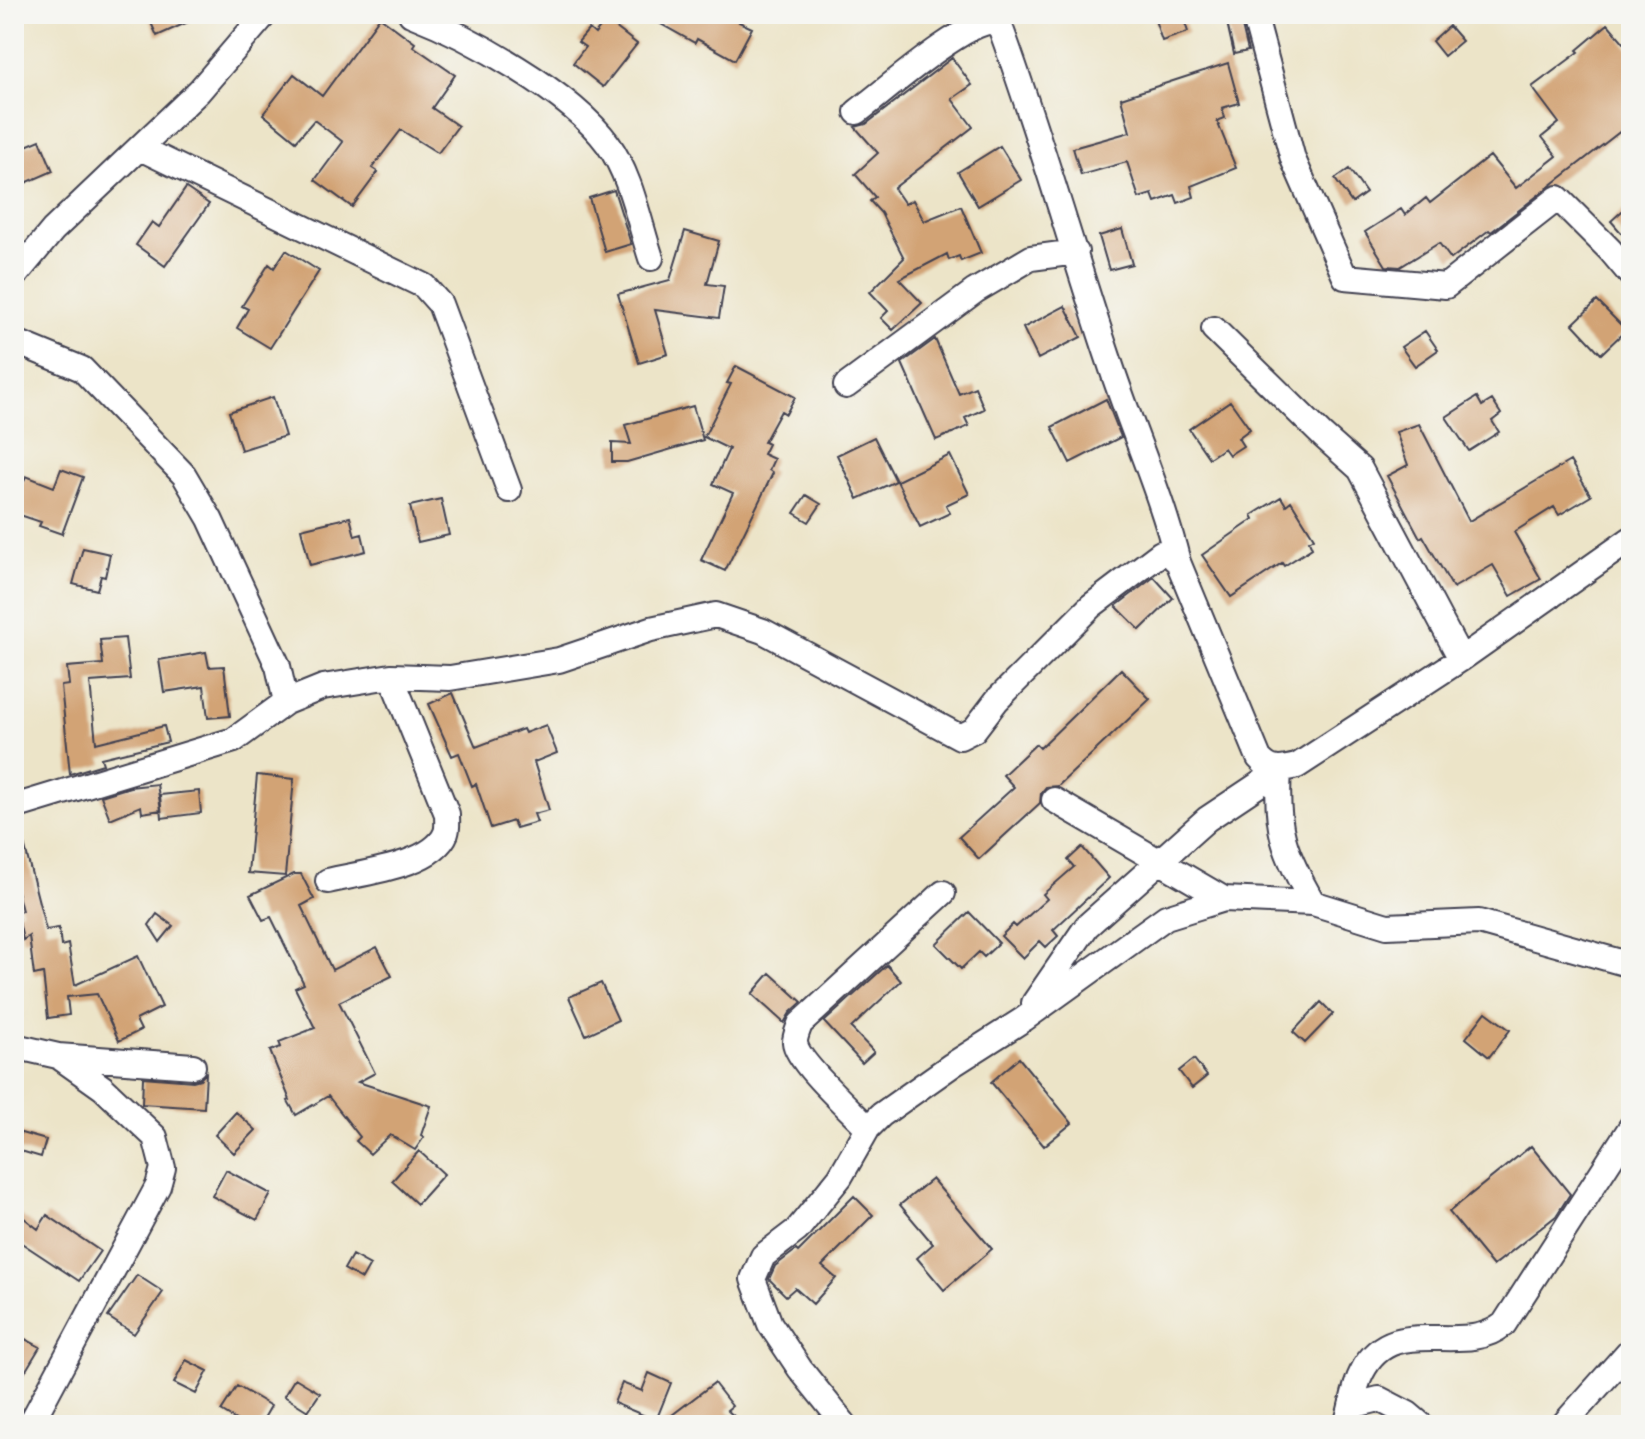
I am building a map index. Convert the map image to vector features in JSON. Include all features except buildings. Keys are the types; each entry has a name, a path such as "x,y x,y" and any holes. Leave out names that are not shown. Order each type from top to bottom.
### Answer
{"street":[{"path":"14,277 53,230 199,91 265,14"},
{"path":"411,14 445,27 495,57 539,84 584,118 609,146 628,186 651,258"},
{"path":"1254,14 1293,159 1345,277 1446,286 1558,198 1631,275"},
{"path":"857,112 956,36 986,21 994,21 1001,29 1027,100 1107,356 1158,493 1178,562 1259,758 1267,767 1279,771"},
{"path":"140,148 424,286 440,304 509,490"},
{"path":"846,386 975,291 1031,258 1076,252"},
{"path":"1214,329 1360,469 1461,659"},
{"path":"14,341 82,369 184,475 210,519 278,666 286,702"},
{"path":"1024,1019 1087,926 1207,819 1279,771 1297,766 1461,659 1631,539"},
{"path":"14,807 234,740 286,702 323,687 391,676 450,678 559,660 651,629 716,615 763,631 960,737 974,730 997,700 1091,606 1161,553 1170,555 1178,562"},
{"path":"328,881 421,858 441,841 447,830 447,814 391,676"},
{"path":"1279,771 1277,806 1282,838 1292,866 1313,903"},
{"path":"1054,800 1224,899"},
{"path":"868,1128 810,1068 794,1040 800,1024 943,893"},
{"path":"845,1425 800,1369 770,1324 753,1279 763,1256 797,1230 840,1177 868,1128 919,1086 1024,1019 1166,917 1224,899 1313,903 1387,926 1479,922 1631,965"},
{"path":"14,1046 58,1056 193,1066"},
{"path":"30,1425 158,1186 163,1168 155,1137 103,1088 58,1056"},
{"path":"1348,1416 1355,1386 1375,1351 1415,1337 1479,1337 1493,1334 1504,1324 1631,1127"},
{"path":"1563,1425 1631,1349"},
{"path":"1348,1416 1379,1399 1408,1414 1421,1425"}]}
